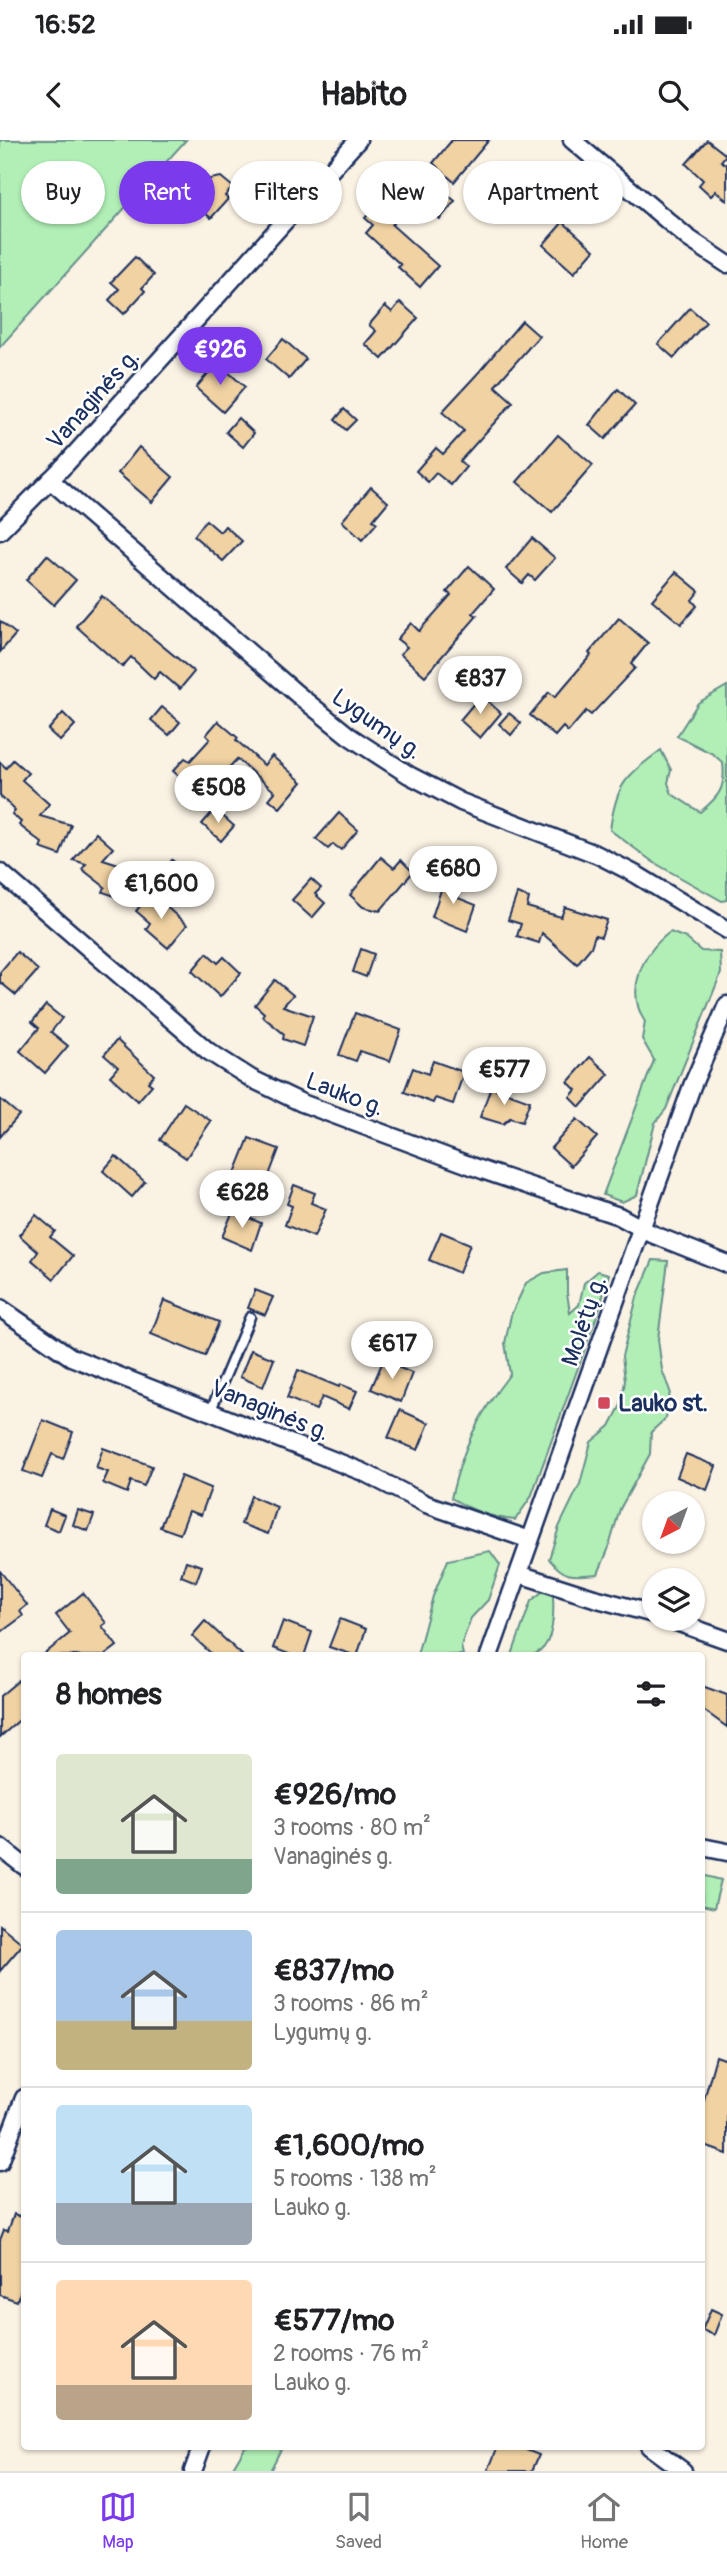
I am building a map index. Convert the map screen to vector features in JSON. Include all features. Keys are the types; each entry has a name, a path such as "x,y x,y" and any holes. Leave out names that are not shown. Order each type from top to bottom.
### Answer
{"street":[{"name":"Vanaginės g.","path":"0,531 66,464 358,140"},
{"path":"572,140 688,238 727,264"},
{"name":"Lygumų g.","path":"50,480 296,694 349,736 409,775 461,802 598,855 637,875 727,930"},
{"name":"Lauko g.","path":"0,872 208,1051 252,1079 302,1103 485,1171 619,1216 652,1234 727,1264"},
{"name":"Molėtų g.","path":"490,1652 692,1086 727,1004"},
{"name":"Vanaginės g.","path":"0,1308 71,1357 363,1472 426,1504 530,1540"},
{"path":"519,1574 642,1611"},
{"path":"702,1631 727,1640"},
{"path":"0,1847 21,1864"},
{"path":"705,1848 727,1852"},
{"path":"0,2162 21,2106"},
{"path":"193,2471 201,2450"},
{"path":"654,2450 682,2471"}],"lane":[{"path":"211,1410 250,1317"}],"green space":[{"path":"0,140 186,140 167,161 119,161 119,215 0,347"},
{"path":"727,686 727,900 722,901 653,862 610,830 615,802 624,783 661,750 671,770 668,783 672,794 700,812 712,802 722,786 723,763 713,754 677,736 698,703"},
{"path":"670,932 686,938 701,951 720,952 721,973 666,1109 655,1123 637,1195 622,1202 603,1195 654,1060 642,1039 645,1022 637,997 639,973 651,950"},
{"path":"653,1260 668,1261 658,1339 662,1370 670,1391 666,1418 651,1432 650,1454 620,1509 598,1574 570,1575 549,1559 559,1527 580,1484 591,1442 610,1426 621,1405 625,1381 622,1356 637,1297"},
{"path":"567,1270 570,1313 579,1305 584,1283 598,1271 609,1274 599,1310 531,1497 515,1520 482,1513 451,1498 473,1432 510,1374 505,1343 511,1315 526,1283 544,1273"},
{"path":"490,1551 500,1565 488,1600 471,1618 461,1646 462,1652 418,1652 433,1596 448,1560"},
{"path":"543,1591 553,1595 550,1636 538,1652 513,1652 531,1601"},
{"path":"705,1876 721,1880 714,1908 705,1906"},
{"path":"243,2450 280,2450 270,2471 231,2471"}],"building":[{"path":"452,140 489,140 472,161 463,161 463,171 454,182 449,177 449,161 435,161"},
{"path":"707,140 726,155 721,161 727,165 727,201 716,191 711,196 699,185 703,180 686,164"},
{"path":"221,177 229,184 229,192 225,196 228,199 215,214 215,178"},
{"path":"449,196 455,201 449,208"},
{"path":"393,224 438,266 420,287 398,267 401,265 366,233 373,225"},
{"path":"561,224 565,224 594,250 574,273 543,245"},
{"path":"135,257 154,275 142,288 145,291 124,314 109,300 119,289 111,282"},
{"path":"400,302 418,318 382,359 365,344 376,331 369,325 385,306 392,312"},
{"path":"690,308 706,322 674,358 658,344"},
{"path":"522,321 539,336 495,386 513,402 460,461 466,467 451,485 436,473 428,482 416,471 436,448 443,454 464,431 442,412"},
{"path":"283,339 306,359 289,379 266,359"},
{"path":"217,362 245,387 223,412 196,388"},
{"path":"618,389 635,405 605,439 589,425"},
{"path":"344,409 356,420 346,430 335,420"},
{"path":"238,418 254,433 243,447 226,432"},
{"path":"558,435 593,465 552,512 517,482"},
{"path":"139,447 173,477 152,502 118,473"},
{"path":"371,487 388,502 373,520 377,523 362,540 342,521"},
{"path":"206,520 220,532 225,526 242,541 223,561 194,536"},
{"path":"532,538 555,558 535,580 529,575 522,583 506,569"},
{"path":"47,555 76,580 54,605 26,580"},
{"path":"469,566 494,589 473,613 477,616 425,676 400,654 407,647 397,639 411,623 419,631 451,595 447,592"},
{"path":"676,572 699,591 692,600 697,606 681,624 652,600"},
{"path":"102,596 194,672 180,689 160,672 154,679 131,657 122,667 76,626"},
{"path":"619,618 648,643 631,664 635,668 591,715 586,711 568,732 563,727 555,736 530,715 549,692 555,697"},
{"path":"0,621 16,634 0,652"},
{"path":"481,695 501,713 480,738 460,720"},
{"path":"162,707 180,722 169,735 151,720"},
{"path":"63,713 75,725 60,741 48,730"},
{"path":"509,713 521,723 511,735 499,724"},
{"path":"218,721 264,765 272,756 302,782 280,808 269,799 275,792 237,759 204,794 194,786 192,788 173,771 185,758 190,761 210,739 206,735"},
{"path":"13,760 28,773 22,780 49,804 40,816 71,825 60,855 40,848 42,843 19,825 21,822 12,814 15,810 0,796 0,762 6,768"},
{"path":"215,809 234,826 221,841 202,824"},
{"path":"339,813 358,830 341,850 333,844 328,849 316,839"},
{"path":"96,833 113,848 103,859 134,869 123,899 103,892 105,887 82,869 86,864 73,860"},
{"path":"381,857 394,868 401,860 413,872 380,911 363,907 350,895"},
{"path":"172,860 184,870 176,880 164,870"},
{"path":"445,878 463,884 458,898 476,905 467,931 432,917"},
{"path":"311,879 321,888 315,894 325,903 312,918 292,900"},
{"path":"151,893 187,925 168,948 146,929 150,923 136,911"},
{"path":"517,894 529,898 527,907 561,917 565,907 607,920 601,937 595,935 591,947 577,964 542,933 539,943 517,936 521,924 508,920"},
{"path":"361,949 374,954 366,977 353,972"},
{"path":"17,952 38,970 16,995 0,982 0,972"},
{"path":"207,953 218,963 224,957 241,973 220,997 192,971"},
{"path":"275,980 293,995 283,1006 313,1016 303,1046 283,1039 284,1034 262,1016 264,1013 255,1005"},
{"path":"46,1005 62,1018 51,1032 68,1046 45,1073 20,1051 39,1028 32,1022"},
{"path":"355,1013 401,1030 390,1061 360,1051 356,1061 339,1055"},
{"path":"117,1040 154,1075 148,1082 152,1085 138,1101 110,1076 118,1067 104,1055"},
{"path":"590,1057 609,1074 580,1107 570,1097 576,1090 568,1082"},
{"path":"433,1061 464,1072 453,1104 435,1098 433,1103 404,1092 413,1068 428,1074"},
{"path":"491,1087 530,1101 522,1122 510,1118 503,1124 480,1117"},
{"path":"0,1099 19,1115 0,1137"},
{"path":"184,1103 211,1121 186,1158 160,1140"},
{"path":"577,1119 597,1137 571,1166 551,1148"},
{"path":"249,1138 279,1149 263,1191 233,1178"},
{"path":"116,1156 145,1182 132,1197 103,1171"},
{"path":"294,1185 315,1193 311,1203 326,1209 314,1237 285,1225 292,1206 287,1204"},
{"path":"233,1211 261,1223 252,1250 222,1237"},
{"path":"36,1215 55,1231 50,1237 73,1256 54,1279 32,1260 38,1252 19,1235"},
{"path":"441,1232 470,1244 459,1273 429,1260"},
{"path":"255,1290 273,1297 265,1315 248,1308"},
{"path":"164,1300 219,1322 205,1356 151,1334"},
{"path":"251,1350 274,1359 263,1387 240,1377"},
{"path":"383,1361 412,1373 401,1402 371,1389"},
{"path":"298,1370 339,1387 340,1384 357,1391 349,1409 322,1397 316,1410 287,1398"},
{"path":"400,1410 429,1423 418,1450 388,1438"},
{"path":"43,1420 73,1432 63,1459 52,1454 42,1478 23,1471"},
{"path":"103,1448 152,1466 144,1486 131,1481 127,1493 103,1483 108,1472 96,1468"},
{"path":"686,1454 716,1466 707,1490 677,1477"},
{"path":"181,1476 211,1488 201,1515 189,1511 180,1534 160,1527"},
{"path":"251,1496 277,1507 268,1534 241,1524"},
{"path":"50,1509 65,1515 59,1531 44,1525"},
{"path":"78,1510 94,1515 88,1531 73,1525"},
{"path":"186,1561 202,1566 196,1582 181,1576"},
{"path":"0,1571 27,1605 20,1611 23,1616 0,1633"},
{"path":"83,1593 106,1623 102,1626 117,1646 109,1652 47,1652 70,1633 56,1615"},
{"path":"340,1619 366,1629 358,1652 345,1652 329,1647"},
{"path":"205,1621 239,1652 210,1652 192,1636"},
{"path":"283,1621 312,1632 305,1652 284,1652 273,1648"},
{"path":"21,1678 21,1719 0,1737 0,1696"},
{"path":"705,1687 727,1695 727,1727 705,1711"},
{"path":"0,1925 21,1942 21,1946 0,1971"},
{"path":"716,2056 727,2060 727,2154 705,2146 705,2096"},
{"path":"14,2214 21,2217 21,2290 17,2301 0,2295 0,2240 4,2230 8,2231"},
{"path":"711,2309 722,2314 714,2335 705,2331 705,2323"},
{"path":"496,2450 526,2450 539,2455 532,2471 488,2471"}],"place":[{"name":"Lauko st.","path":"604,1403"}]}
